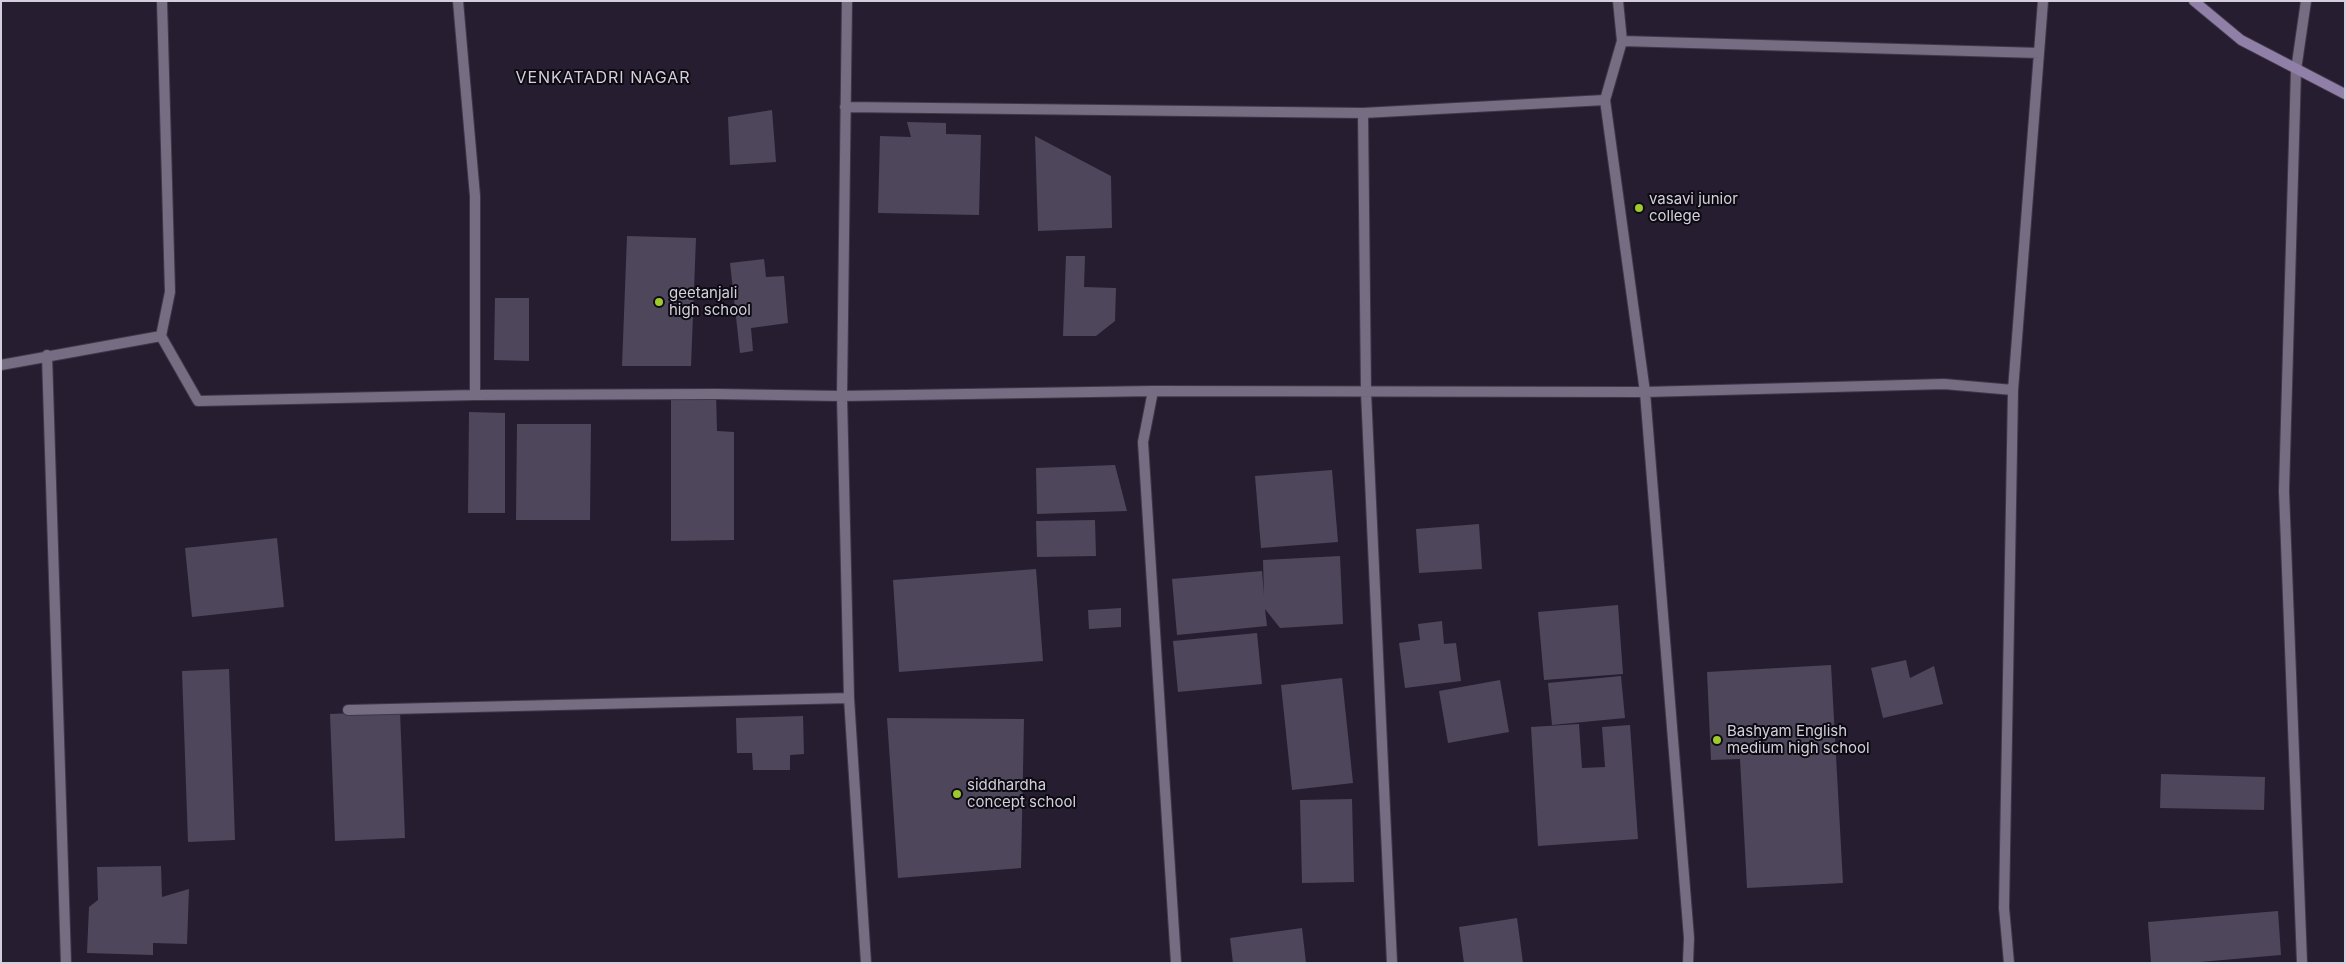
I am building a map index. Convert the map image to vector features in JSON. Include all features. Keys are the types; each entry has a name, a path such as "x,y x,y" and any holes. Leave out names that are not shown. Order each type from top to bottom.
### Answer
{"street":[{"path":"162,1 170,292 161,336 198,401 475,395 716,394 842,396 1153,391 1645,392 1944,384 2013,390"},
{"path":"458,1 475,196 475,395"},
{"path":"847,1 842,396 849,698 866,963"},
{"path":"1618,1 1622,41 1605,100 1645,392 1689,938 1688,963"},
{"path":"2009,963 2004,908 2013,390 2043,1"},
{"path":"2194,1 2241,40 2345,94"},
{"path":"2302,963 2284,490 2297,69 2306,1"},
{"path":"1622,41 2039,53"},
{"path":"845,107 1363,113 1605,100"},
{"path":"1363,113 1366,392 1392,963"},
{"path":"1,365 47,355 161,336"},
{"path":"47,355 66,963"},
{"path":"1153,391 1144,442 1176,963"},
{"path":"348,710 849,698"}],"building":[{"path":"772,110 776,162 730,165 728,117"},
{"path":"907,122 946,123 946,134 981,135 979,215 878,213 880,136 911,137"},
{"path":"1035,136 1111,176 1112,228 1038,231"},
{"name":"geetanjali high school","path":"627,236 696,238 691,366 622,366"},
{"path":"1066,256 1085,256 1084,287 1116,288 1115,321 1096,336 1063,336"},
{"path":"764,259 766,277 784,276 788,323 751,328 753,351 740,353 730,263"},
{"path":"495,298 529,298 529,361 494,360"},
{"path":"671,394 716,394 717,431 734,432 734,540 671,541"},
{"path":"469,412 505,413 505,513 468,513"},
{"path":"517,424 591,424 590,520 516,520"},
{"path":"1115,465 1127,511 1037,514 1036,468"},
{"path":"1332,470 1338,542 1261,548 1255,476"},
{"path":"1095,520 1096,556 1037,557 1036,521"},
{"path":"1479,524 1482,569 1419,573 1416,529"},
{"path":"277,538 284,607 192,617 185,548"},
{"path":"1340,556 1343,624 1280,628 1265,609 1267,626 1177,635 1172,579 1262,571 1264,595 1263,560"},
{"path":"1036,569 1043,661 899,672 893,580"},
{"path":"1618,605 1623,674 1544,680 1538,612"},
{"path":"1121,608 1121,627 1089,629 1088,610"},
{"path":"1442,621 1444,644 1456,643 1461,681 1405,688 1399,643 1420,640 1418,624"},
{"path":"1257,633 1262,684 1178,692 1173,641"},
{"path":"1906,660 1910,678 1934,666 1943,704 1883,718 1871,668"},
{"path":"1831,665 1843,883 1747,888 1740,759 1711,760 1707,672"},
{"path":"229,669 235,840 188,842 182,671"},
{"path":"1621,676 1625,718 1552,725 1548,683"},
{"path":"1342,678 1353,783 1292,790 1281,685"},
{"path":"1500,680 1509,732 1448,743 1439,691"},
{"path":"400,711 405,838 335,841 330,714"},
{"path":"803,716 804,754 790,755 790,770 753,770 752,753 737,753 736,718"},
{"name":"siddhardha concept school","path":"887,718 1024,719 1021,868 898,878"},
{"path":"1579,724 1582,768 1605,767 1602,727 1630,725 1638,839 1538,846 1531,727"},
{"path":"2161,774 2265,777 2264,810 2160,808"},
{"path":"1352,799 1354,882 1302,883 1300,800"},
{"path":"161,866 162,897 189,889 187,944 153,943 153,955 87,953 89,907 98,900 97,867"},
{"path":"2278,911 2281,955 2188,963 2151,963 2148,922"},
{"path":"1517,918 1523,963 1464,963 1459,927"},
{"path":"1302,928 1306,963 1233,963 1230,938"}],"place":[{"name":"vasavi junior college","path":"1639,208"},
{"name":"geetanjali high school","path":"659,302"},
{"name":"Bashyam English medium high school","path":"1717,740"},
{"name":"siddhardha concept school","path":"957,794"}],"district":[{"name":"VENKATADRI NAGAR","path":"603,78"}]}
